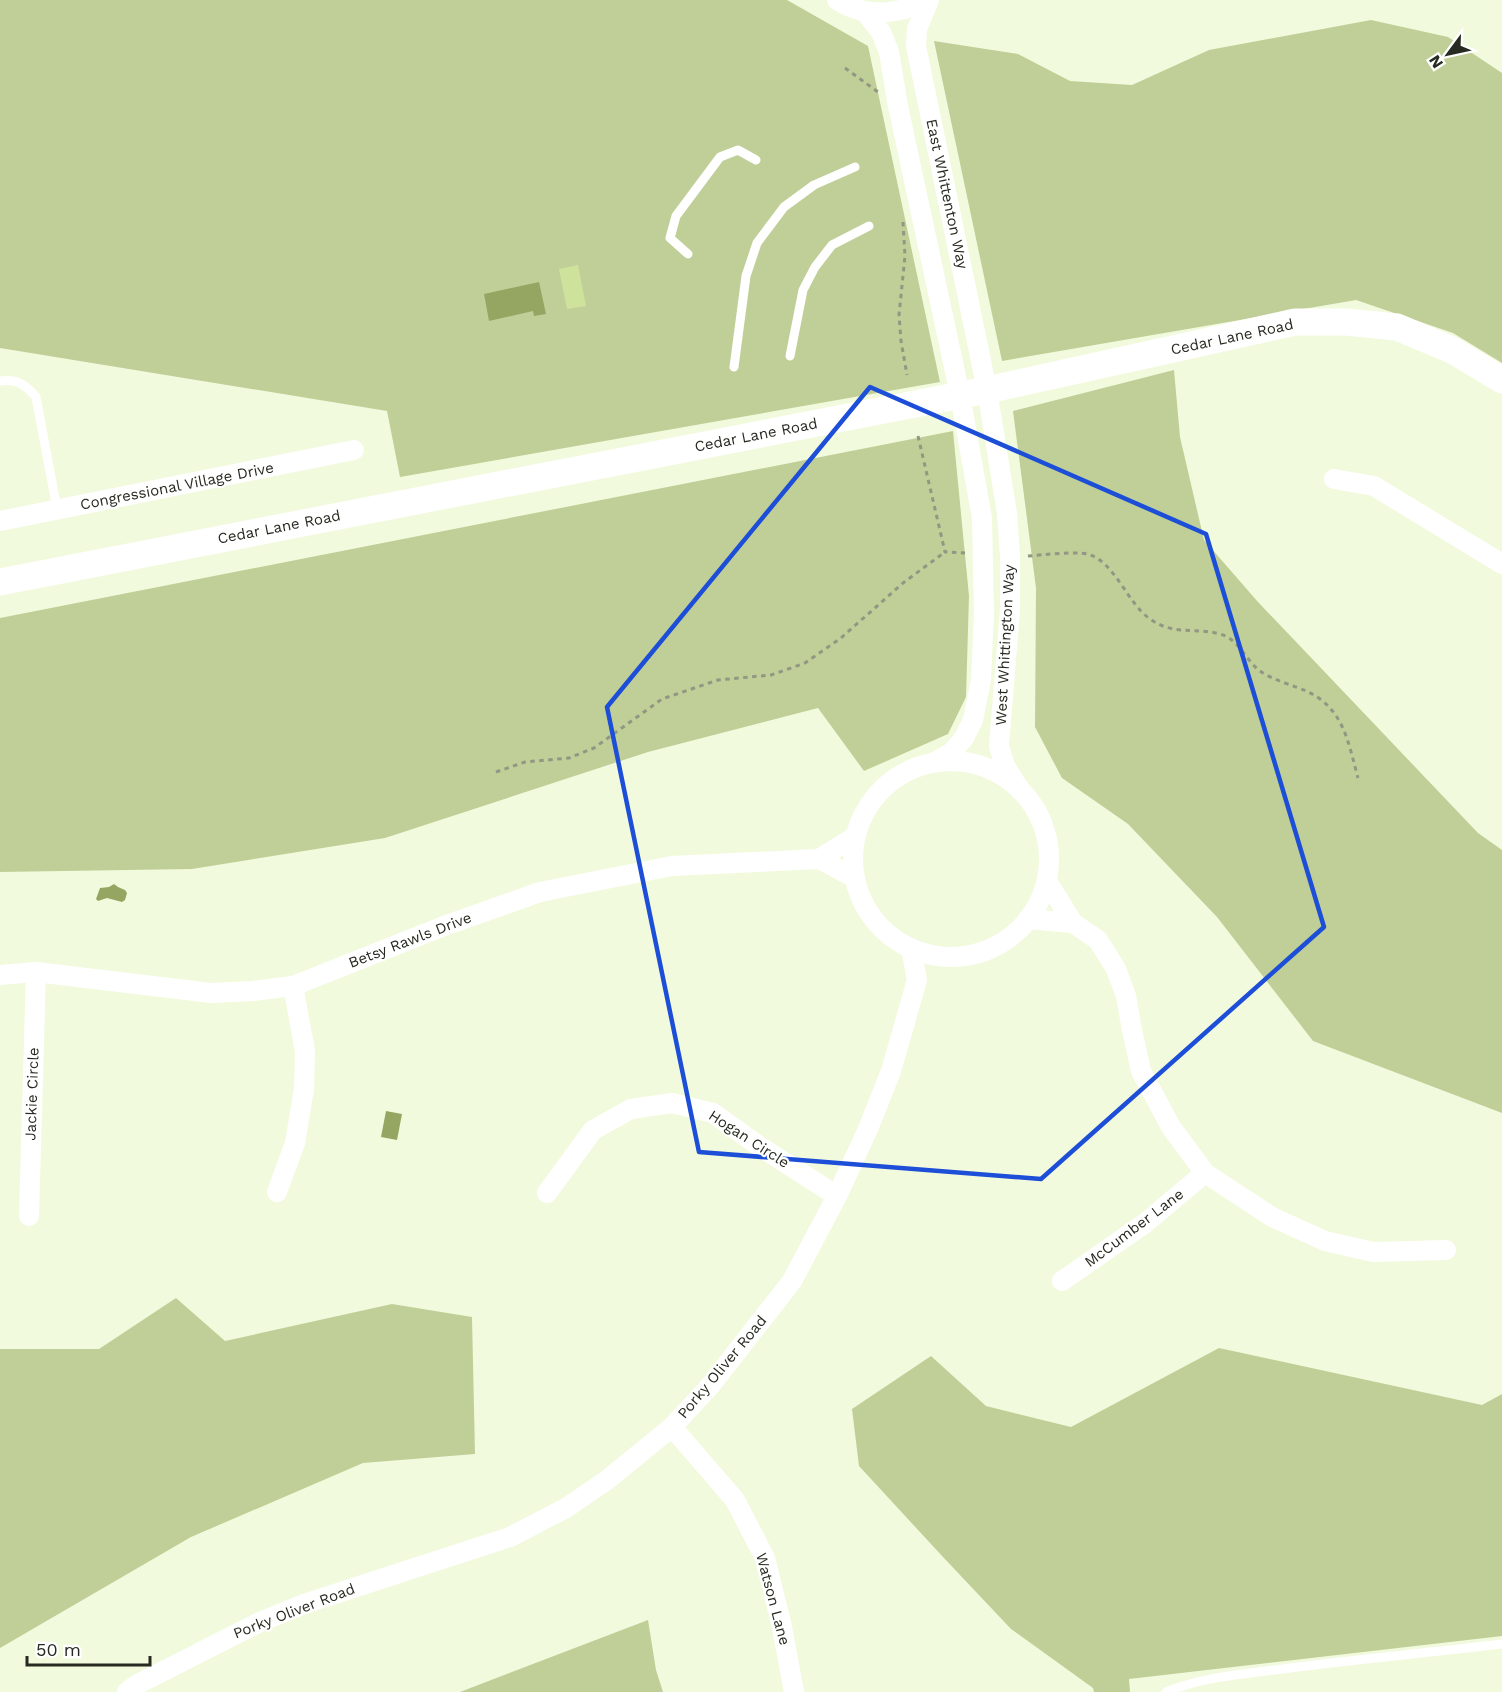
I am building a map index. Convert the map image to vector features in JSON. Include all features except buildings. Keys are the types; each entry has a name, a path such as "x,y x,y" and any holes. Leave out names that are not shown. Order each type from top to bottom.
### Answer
{"street":[{"path":"837,0 844,5 879,13 896,12 928,0"},
{"name":"East Whittenton Way","path":"928,0 917,29 916,46 987,390"},
{"name":"East Whittenton Way","path":"864,11 881,32 889,52 900,117 960,395"},
{"name":"Cedar Lane Road","path":"0,582 987,390 1295,322 1347,322 1397,327 1452,350 1502,380"},
{"name":"West Whittington Way","path":"987,390 1007,513 1010,557 1010,610 999,746 1005,766 1020,790"},
{"name":"West Whittington Way","path":"933,763 951,753 964,738 973,720 981,680 984,613 982,518 960,395"},
{"name":"Congressional Village Drive","path":"0,521 354,450"},
{"path":"1334,479 1374,486 1502,564"},
{"path":"961,762 978,765 998,773 1020,790 1031,803 1043,825 1049,864 1047,881 1036,907 1016,933 991,948 975,954 948,957 930,955 911,948 897,940 875,920 857,887 854,856 856,836 862,817 879,793 891,781 907,772 933,763 961,762"},
{"name":"Betsy Rawls Drive","path":"0,975 36,972 211,993 293,986 444,926 540,892 672,866 819,859 856,836"},
{"path":"819,859 855,878"},
{"path":"1047,881 1073,923 1098,940 1116,969 1126,996 1131,1030 1142,1071 1172,1127 1204,1173 1272,1216 1325,1241 1373,1252 1446,1250"},
{"path":"1028,920 1073,923"},
{"name":"Porky Oliver Road","path":"127,1692 218,1642 304,1604 510,1537 566,1508 607,1480 672,1427 710,1386 792,1281 837,1196 868,1129 891,1071 917,980 911,948"},
{"path":"917,980 948,957"},
{"name":"Jackie Circle","path":"29,1216 36,972"},
{"path":"278,1192 295,1143 304,1089 305,1051 293,986"},
{"name":"Hogan Circle","path":"547,1193 593,1130 631,1109 672,1103 713,1113 759,1146 837,1196"},
{"name":"McCumber Lane","path":"1062,1281 1144,1224 1204,1173"},
{"name":"Watson Lane","path":"672,1427 735,1500 765,1558 782,1628 794,1692"}],"lane":[{"path":"688,254 670,238 675,216 720,157 738,150 756,160"},
{"path":"734,367 746,276 757,243 784,207 814,185 855,167"},
{"path":"790,356 803,290 815,267 832,245 869,226"},
{"path":"0,381 17,381 27,386 36,397 57,509"},
{"path":"1166,1692 1180,1686 1216,1678 1341,1661 1502,1644"}],"path":[{"path":"845,68 878,93 880,101"},
{"path":"903,219 905,256 899,315 907,375"},
{"path":"918,436 945,552"},
{"path":"496,772 525,762 569,758 594,748 662,699 718,680 771,675 805,663 841,638 903,583 945,552 983,553"},
{"path":"1010,557 1085,553 1097,557 1149,618 1179,631 1222,634 1234,642 1261,671 1311,693 1335,712 1343,727 1358,777"}],"highlighted area":[{"path":"870,387 1206,534 1324,927 1041,1179 699,1152 607,707"}],"shaded area":[{"path":"0,0 787,0 868,46 940,382 400,477 387,411 0,348"},
{"path":"1371,20 1448,37 1502,73 1502,363 1453,333 1356,300 1002,361 934,41 1018,54 1070,81 1132,85 1209,50"},
{"path":"539,282 546,314 534,316 533,311 489,321 484,294"},
{"path":"1174,370 1180,437 1204,540 1258,602 1478,833 1502,850 1502,1113 1313,1041 1217,917 1128,824 1062,778 1035,727 1036,588 1013,411"},
{"path":"953,431 969,596 966,697 948,734 864,771 818,708 648,752 385,838 192,869 0,872 0,618"},
{"path":"114,884 125,890 127,893 125,900 122,902 107,898 98,901 96,899 100,888"},
{"path":"386,1111 402,1114 397,1140 381,1137"},
{"path":"176,1298 225,1341 392,1304 472,1317 475,1454 363,1463 191,1537 0,1648 0,1349 99,1349"},
{"path":"1219,1348 1482,1405 1502,1394 1502,1636 1129,1679 1130,1692 1094,1692 1093,1688 1011,1629 859,1466 852,1409 931,1356 986,1406 1071,1427"},
{"path":"648,1620 656,1670 663,1692 460,1692"}]}
